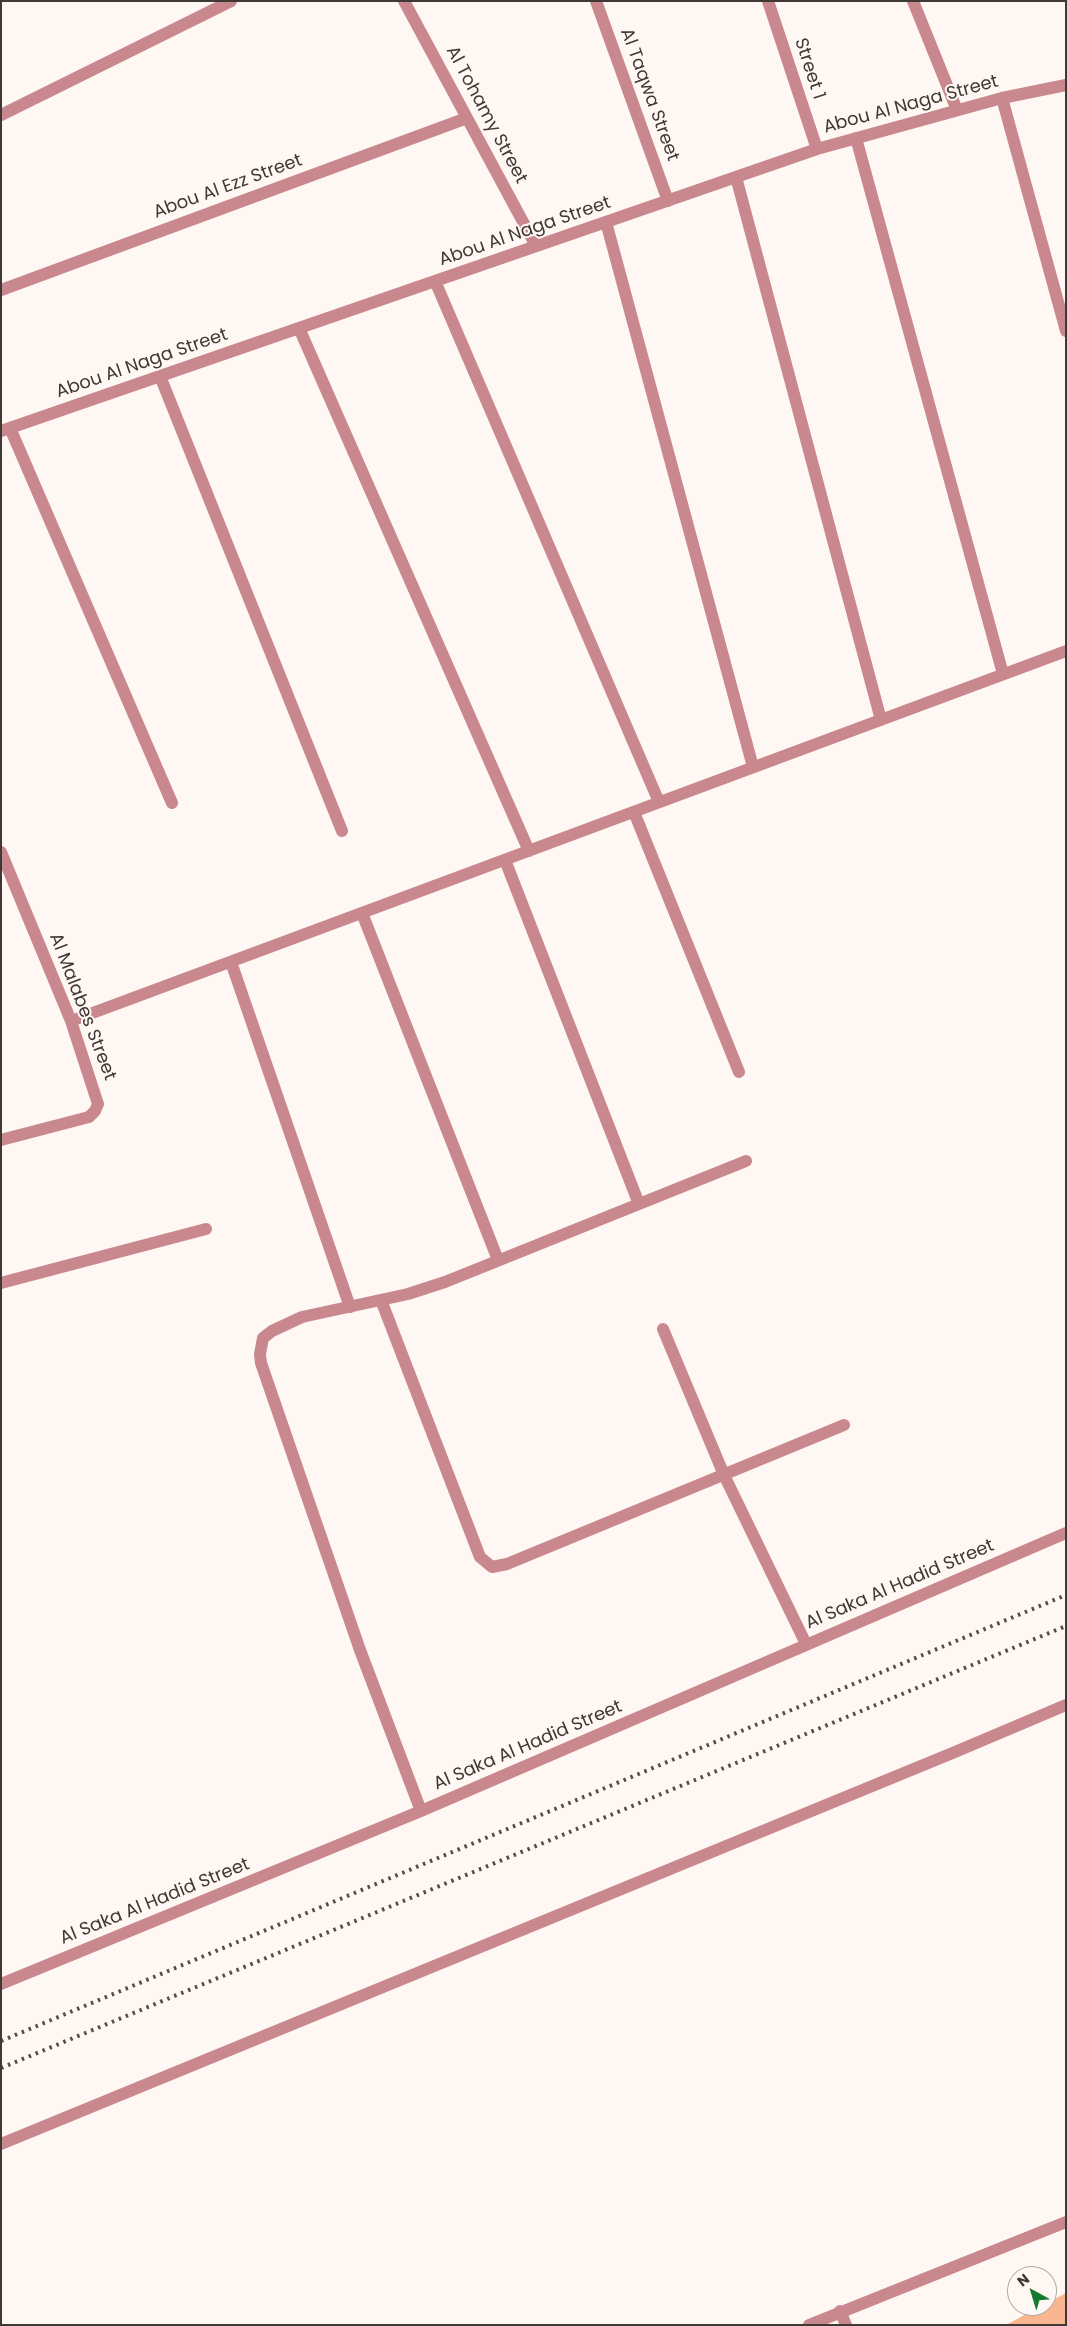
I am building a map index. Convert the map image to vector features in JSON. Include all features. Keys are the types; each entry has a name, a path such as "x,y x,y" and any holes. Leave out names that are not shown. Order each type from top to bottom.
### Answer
{"street":[{"path":"1,115 231,1"},
{"name":"Al Tohamy Street","path":"404,1 536,246"},
{"name":"Al Taqwa Street","path":"596,1 668,200"},
{"name":"Street 1","path":"768,1 817,149"},
{"path":"913,1 956,110"},
{"name":"Abou Al Naga Street","path":"6,430 817,149 1002,98 1066,85"},
{"path":"1002,98 1066,331"},
{"name":"Abou Al Ezz Street","path":"1,290 467,118"},
{"path":"856,138 1003,674"},
{"path":"736,177 881,720"},
{"path":"606,222 753,767"},
{"path":"436,281 659,802"},
{"path":"299,328 529,851"},
{"path":"160,376 342,832"},
{"path":"6,430 172,803"},
{"path":"71,1021 1066,651"},
{"path":"634,812 739,1072"},
{"name":"Al Malabes Street","path":"1,852 71,1021 97,1096 98,1104 95,1111 89,1117 1,1140"},
{"path":"504,860 639,1204"},
{"path":"362,913 498,1260"},
{"path":"230,962 350,1307"},
{"path":"421,1811 360,1650 260,1354 263,1338 272,1331 302,1316 408,1294 445,1282 746,1161"},
{"path":"1,1282 206,1229"},
{"path":"381,1300 480,1557 492,1567 506,1564 844,1425"},
{"path":"663,1330 724,1475 806,1644"},
{"name":"Al Saka Al Hadid Street","path":"1,1984 421,1811 1066,1533"},
{"path":"1,2144 1066,1705"},
{"path":"808,2325 1066,2222"},
{"path":"840,2311 846,2325"}],"building":[{"path":"1066,2293 1066,2325 1006,2325 1023,2316 1057,2316 1057,2298"}],"railway":[{"path":"1,2041 1066,1595"},
{"path":"1,2068 1066,1626"}]}
